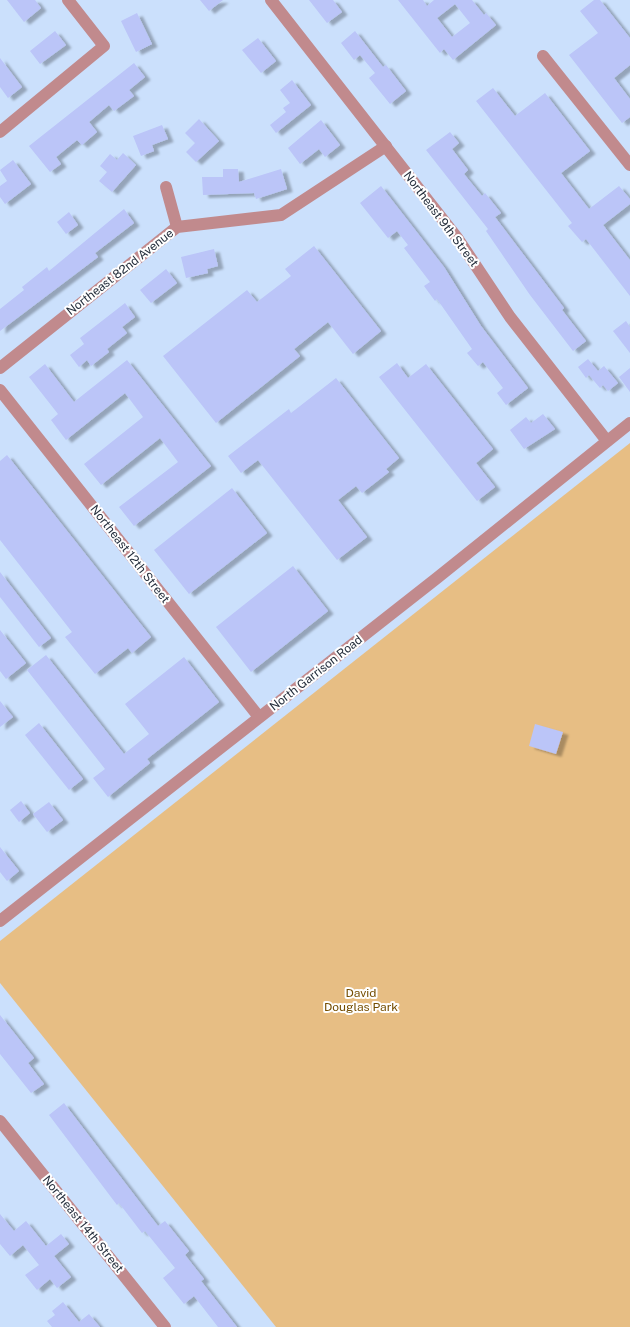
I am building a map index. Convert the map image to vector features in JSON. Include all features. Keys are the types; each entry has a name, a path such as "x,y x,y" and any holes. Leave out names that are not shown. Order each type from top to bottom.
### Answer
{"street":[{"path":"0,132 104,46 68,0"},
{"name":"Northeast 9th Street","path":"271,0 458,239 510,317 607,442"},
{"path":"543,56 630,165"},
{"name":"Northeast 82nd Avenue","path":"0,368 177,227 281,215 386,146"},
{"path":"166,187 177,227"},
{"name":"Northeast 12th Street","path":"0,390 259,717"},
{"name":"North Garrison Road","path":"0,921 630,423"},
{"name":"Northeast 14th Street","path":"0,1121 165,1327"}],"green space":[{"name":"David Douglas Park","path":"630,443 630,1327 276,1327 0,983 0,941"}],"building":[{"path":"7,0 35,0 41,8 24,22"},
{"path":"200,0 223,0 209,11"},
{"path":"309,0 333,0 342,12 327,23"},
{"path":"398,0 423,0 427,6 434,0 472,0 484,15 486,13 496,25 453,60 444,49 440,53","holes":["455,4 470,23 452,37 437,18"]},
{"path":"594,0 600,0 630,38 630,65 614,78 630,99 630,117 622,123 569,55 598,33 580,11"},
{"path":"137,13 152,44 136,52 121,21"},
{"path":"55,31 66,45 40,64 30,51"},
{"path":"355,31 383,67 386,65 406,91 390,104 369,78 375,73 360,55 354,60 341,43"},
{"path":"258,38 276,61 261,73 242,50"},
{"path":"0,58 22,87 8,98 0,87"},
{"path":"134,63 145,77 129,90 134,96 114,111 109,105 89,122 97,132 82,145 77,140 56,157 61,164 50,172 29,146"},
{"path":"292,80 311,105 276,133 270,125 286,112 283,108 290,103 280,90"},
{"path":"493,88 515,116 545,93 590,151 561,173 589,209 619,186 630,199 630,204 603,225 630,260 630,296 586,239 582,242 568,226 572,223 476,101"},
{"path":"199,119 219,141 196,162 186,152 195,143 185,133"},
{"path":"321,120 340,145 325,157 319,149 300,164 288,148"},
{"path":"162,125 168,139 152,145 154,151 141,156 133,136"},
{"path":"450,132 459,143 452,149 468,170 464,174 482,196 485,193 501,213 495,217 564,308 562,310 586,341 573,351 530,295 486,231 488,229 426,150"},
{"path":"123,153 136,165 112,192 99,181 107,172 100,166 110,154 117,160"},
{"path":"13,160 31,184 5,204 0,197 0,186 7,181 0,170"},
{"path":"223,169 238,169 239,182 281,169 287,189 256,199 254,193 203,195 202,177 223,177"},
{"path":"381,186 444,267 481,326 528,388 506,405 497,393 503,388 483,362 478,366 467,353 472,349 437,299 435,301 424,286 430,282 404,248 408,245 397,231 388,238 360,203"},
{"path":"124,209 134,223 95,253 98,257 0,331 0,309 24,290 22,287 47,267 49,271"},
{"path":"69,212 78,225 66,234 57,222"},
{"path":"314,246 381,331 353,354 328,322 294,349 300,356 216,423 163,356 247,290 257,302 291,276 285,269"},
{"path":"214,249 218,266 207,269 208,273 186,278 181,257"},
{"path":"166,269 177,283 151,303 140,290"},
{"path":"125,303 135,317 122,327 127,333 107,349 109,352 91,366 87,360 79,367 70,355 84,344 80,338"},
{"path":"626,321 630,327 630,353 613,331"},
{"path":"588,359 598,371 604,366 618,383 608,391 603,385 600,388 589,375 586,378 578,367"},
{"path":"127,360 211,466 134,526 119,507 178,462 160,438 101,485 84,464 143,417 125,393 66,440 51,420 58,414 29,377 45,364 74,402"},
{"path":"397,363 408,378 426,364 493,449 476,463 495,487 477,501 379,377"},
{"path":"630,368 630,392 619,377"},
{"path":"336,378 399,458 386,469 389,472 362,493 356,486 338,500 367,537 337,560 258,460 241,473 228,456 289,409 291,413"},
{"path":"543,414 555,429 524,449 510,430 526,417 531,423"},
{"path":"7,455 151,637 132,653 128,648 95,674 65,637 72,632 0,540 0,461"},
{"path":"232,488 267,533 189,594 154,550"},
{"path":"293,566 328,611 251,672 216,627"},
{"path":"0,572 51,638 39,647 0,597"},
{"path":"0,630 26,663 6,679 0,671"},
{"path":"46,655 124,754 149,734 125,704 184,657 219,702 147,759 150,763 108,797 93,778 105,769 27,670"},
{"path":"0,701 13,717 0,727"},
{"path":"39,723 83,779 69,790 25,735"},
{"path":"535,724 563,732 556,754 529,746"},
{"path":"21,801 30,813 19,822 10,810"},
{"path":"49,802 63,820 47,832 33,814"},
{"path":"0,847 19,871 7,881 0,872"},
{"path":"0,1015 34,1058 28,1063 44,1084 31,1093 0,1054"},
{"path":"64,1103 158,1226 165,1221 189,1251 185,1255 204,1279 201,1281 237,1327 218,1327 194,1296 184,1304 163,1278 175,1268 145,1231 142,1233 119,1203 117,1205 49,1115"},
{"path":"0,1214 14,1231 26,1221 46,1246 61,1234 69,1244 54,1256 71,1277 57,1288 50,1279 37,1290 25,1275 39,1265 23,1245 10,1256 0,1244"},
{"path":"63,1302 79,1322 89,1314 100,1327 52,1327 47,1321 55,1315 52,1311"}]}
